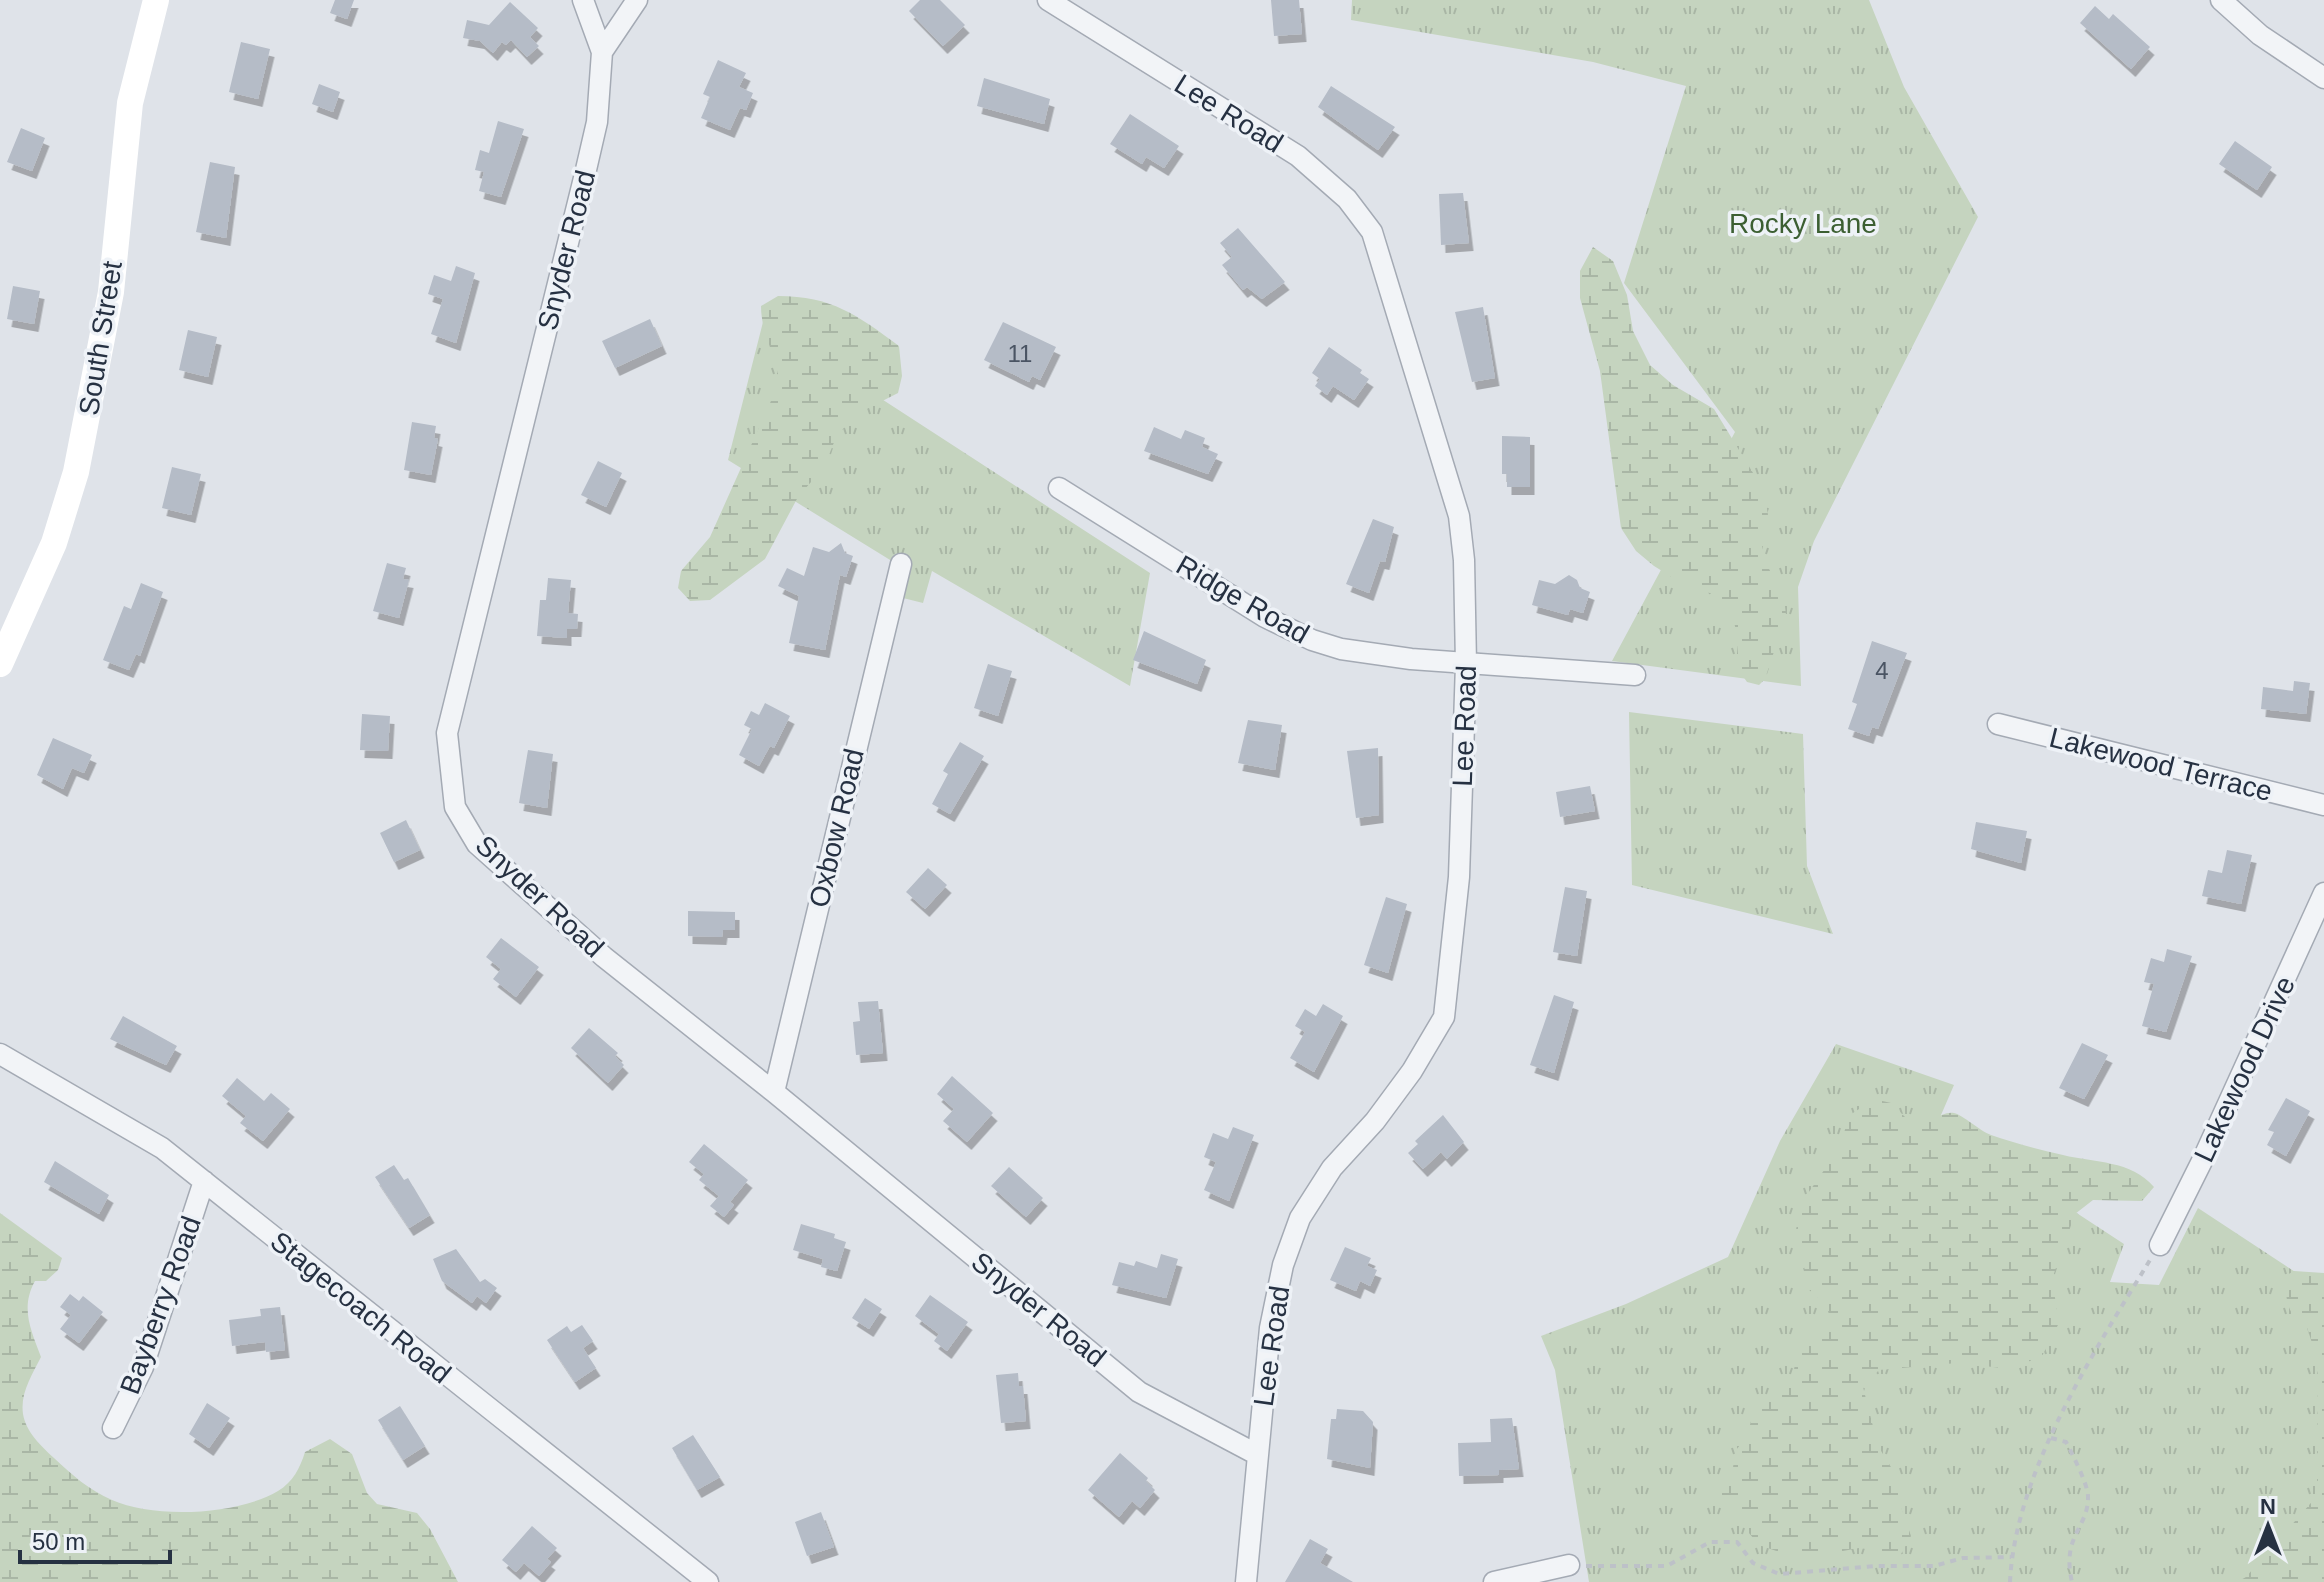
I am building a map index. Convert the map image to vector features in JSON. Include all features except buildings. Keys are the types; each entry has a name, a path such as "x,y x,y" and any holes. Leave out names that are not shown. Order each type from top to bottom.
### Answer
{"main road":[{"name":"South Street","path":"0,664 39,580 76,472 111,292 130,103 156,0"}],"street":[{"path":"583,0 602,52"},
{"name":"Snyder Road","path":"637,0 602,52 597,122 447,733 455,807 477,844 593,947 1139,1392 1258,1455"},
{"name":"Lee Road","path":"1048,0 1298,156 1347,199 1372,232 1459,516 1464,560 1466,664 1459,877 1444,1017 1412,1071 1375,1121 1332,1168 1300,1218 1283,1265 1270,1328 1246,1582"},
{"path":"2221,0 2260,35 2324,78"},
{"name":"Ridge Road","path":"1059,488 1265,617 1300,635 1369,654 1635,675"},
{"name":"Oxbow Road","path":"774,1092 901,564"},
{"name":"Lakewood Terrace","path":"1998,724 2324,805"},
{"name":"Lakewood Drive","path":"2160,1245 2202,1161 2324,893"},
{"name":"Stagecoach Road","path":"0,1054 162,1148 708,1582"},
{"name":"Bayberry Road","path":"113,1428 143,1367 204,1181"},
{"path":"1494,1582 1569,1565"}],"path":[{"path":"2010,1582 2011,1557 2025,1497 2051,1438 2098,1348 2160,1245"},
{"path":"2051,1438 2066,1442 2088,1489 2089,1499 2067,1557 2072,1582"},
{"path":"1569,1565 1667,1566 1710,1542 1737,1542 1753,1563 1779,1574 1876,1566 1934,1566 1963,1558 2011,1557"}],"green space":[{"name":"Rocky Lane","path":"1352,0 1869,0 1904,87 1978,217 1814,541 1798,587 1801,686 1612,661 1735,432 1624,283 1686,86 1593,62 1351,20"},
{"path":"1593,247 1613,261 1627,295 1633,331 1650,365 1673,385 1714,409 1764,491 1768,515 1761,541 1766,563 1784,598 1786,615 1765,679 1759,685 1747,682 1740,672 1735,626 1726,602 1717,595 1688,587 1654,566 1636,551 1621,528 1600,371 1580,298 1580,271"},
{"path":"778,296 814,299 843,309 899,346 902,376 898,393 851,417 835,440 824,467 798,497 765,559 710,600 690,601 678,588 681,571 710,537 779,383 761,306"},
{"path":"763,322 1150,573 1130,686 932,571 923,603 887,594 895,563 728,460"},
{"path":"1629,712 1803,734 1807,866 1833,934 1632,885"},
{"path":"1836,1044 1954,1085 1938,1122 2124,1244 2110,1282 2159,1285 2198,1208 2324,1291 2324,1582 1589,1582 1555,1370 1541,1336 1626,1304 1728,1257 1780,1141"},
{"path":"1874,1099 1891,1103 1914,1126 1954,1113 2000,1138 2124,1167 2145,1178 2154,1187 2142,1201 2093,1200 2075,1214 2052,1279 2059,1323 2042,1356 2011,1369 1957,1363 1879,1370 1863,1387 1878,1446 1902,1485 1901,1507 1911,1536 1901,1554 1859,1548 1800,1559 1759,1545 1717,1495 1732,1473 1736,1450 1746,1438 1755,1408 1793,1374 1799,1346 1830,1318 1826,1304 1802,1284 1807,1253 1795,1234 1802,1202 1838,1150 1850,1115"},
{"path":"0,1213 62,1258 58,1270 46,1281 35,1281 28,1300 29,1319 41,1357 23,1399 23,1414 35,1438 74,1476 104,1496 130,1506 172,1512 219,1509 261,1499 278,1491 295,1474 305,1452 330,1439 352,1454 367,1493 377,1504 417,1513 430,1529 458,1582 0,1582"},
{"path":"2294,1271 2324,1273 2324,1582 2237,1582 2246,1577 2317,1496 2318,1362 2306,1324 2294,1316 2288,1304 2285,1276"}]}
